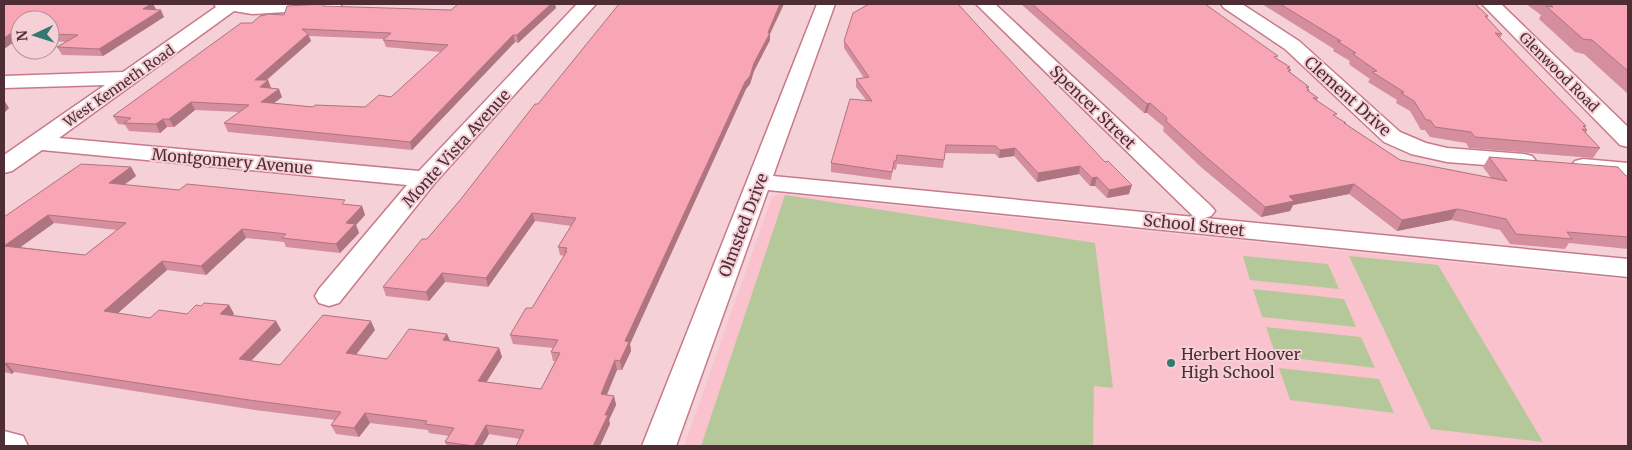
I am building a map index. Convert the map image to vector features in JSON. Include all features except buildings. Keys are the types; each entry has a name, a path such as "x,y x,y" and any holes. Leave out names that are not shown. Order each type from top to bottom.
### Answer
{"street":[{"path":"229,4 252,9 333,4"},
{"name":"West Kenneth Road","path":"4,166 130,78 229,4"},
{"name":"Monte Vista Avenue","path":"329,296 426,179 587,4"},
{"name":"Olmsted Drive","path":"659,446 826,4"},
{"name":"Spencer Street","path":"984,4 1202,210"},
{"name":"Clement Drive","path":"1230,4 1292,45 1392,137 1419,149 1447,155 1628,170"},
{"name":"Glenwood Road","path":"1491,4 1628,140"},
{"path":"4,82 130,78"},
{"name":"Montgomery Avenue","path":"39,143 426,179"},
{"name":"School Street","path":"759,182 1628,268"},
{"path":"4,445 11,446"}],"shaded area":[{"name":"Herbert Hoover High School","path":"779,194 1628,280 1628,446 684,446 772,197"}],"green space":[{"path":"785,195 1095,243 1113,388 1094,386 1093,446 701,446"},
{"path":"1243,256 1328,264 1339,289 1250,280"},
{"path":"1349,256 1438,265 1543,442 1431,429"},
{"path":"1253,289 1344,299 1356,327 1262,317"},
{"path":"1266,327 1361,337 1375,368 1276,356"},
{"path":"1279,368 1379,379 1394,413 1290,400"}],"place":[{"name":"Herbert Hoover High School","path":"1171,363"}]}
